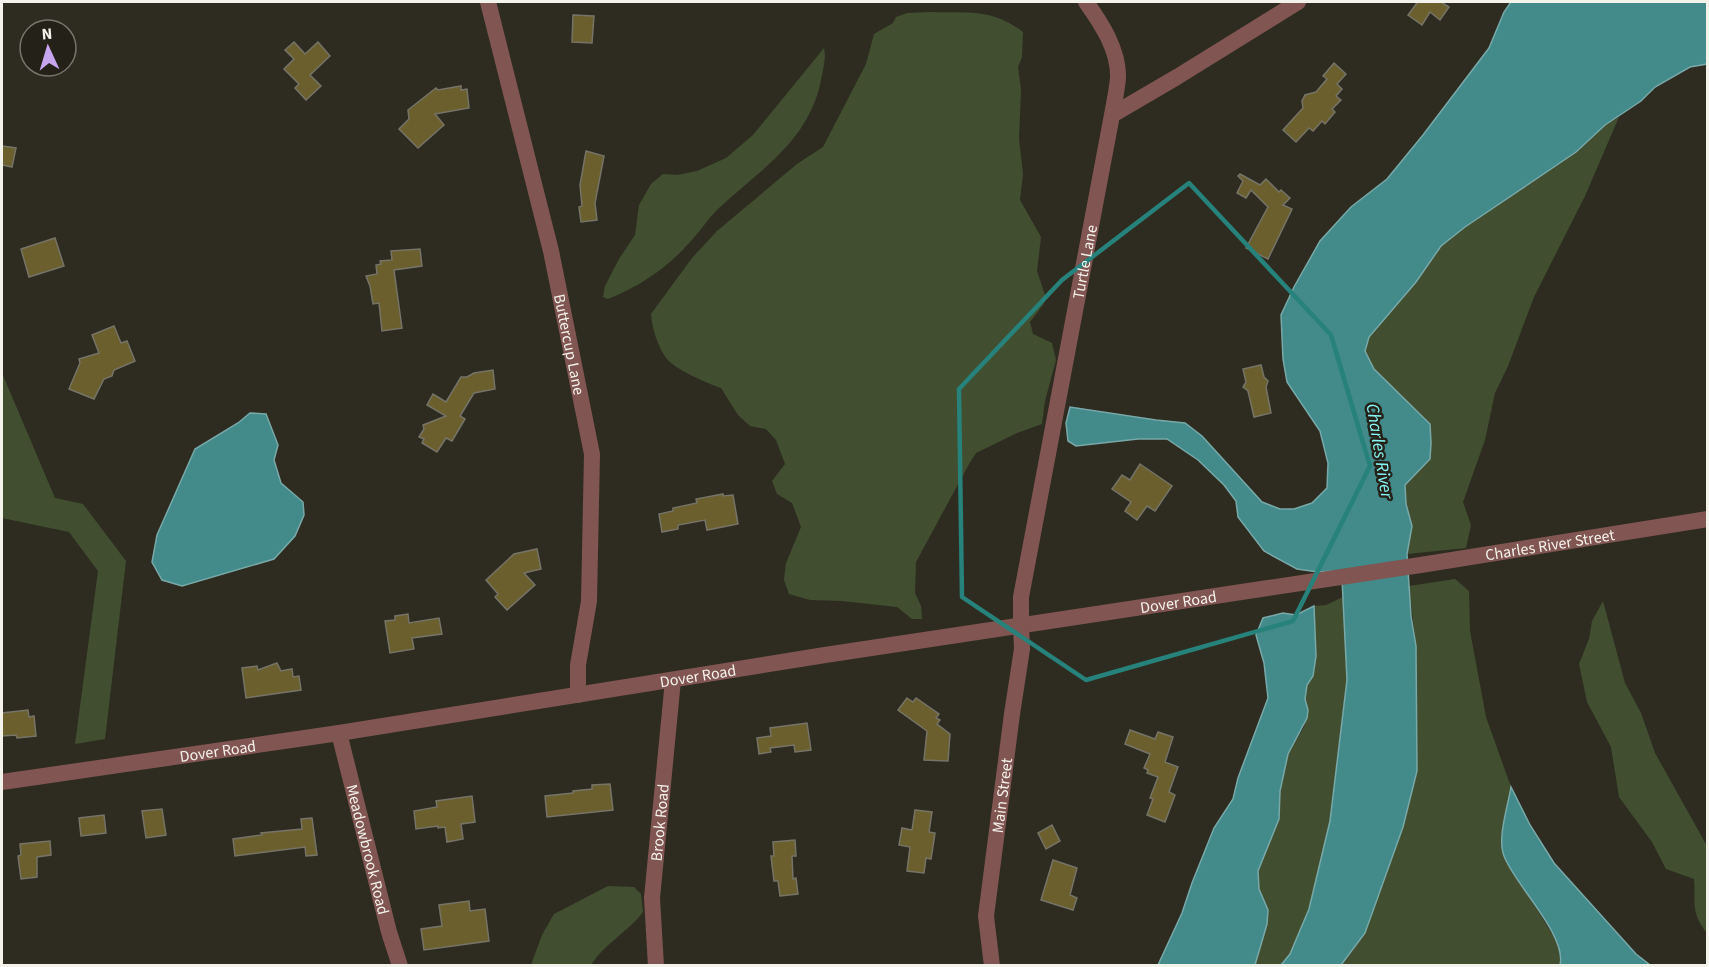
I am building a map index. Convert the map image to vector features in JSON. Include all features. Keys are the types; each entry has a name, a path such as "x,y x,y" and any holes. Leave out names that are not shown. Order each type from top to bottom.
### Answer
{"street":[{"name":"Buttercup Lane","path":"488,2 550,251 591,454 588,601 578,665 578,695"},
{"name":"Turtle Lane","path":"1021,625 1023,586 1118,80 1114,50 1086,2"},
{"path":"1112,115 1298,2"},
{"name":"Charles River Street","path":"1393,568 1707,519"},
{"name":"Dover Road","path":"2,782 339,733 1393,568"},
{"name":"Main Street","path":"992,966 986,916 1011,714 1022,650 1021,625"},
{"name":"Brook Road","path":"656,966 652,898 673,680"},
{"name":"Meadowbrook Road","path":"339,733 389,932 400,966"}],"highlighted area":[{"path":"1189,183 1331,335 1370,466 1293,621 1086,680 962,597 959,389 1062,280"}],"green space":[{"path":"968,12 990,15 1012,24 1023,32 1022,57 1018,67 1021,90 1019,139 1023,174 1020,200 1041,237 1037,271 1046,298 1030,322 1033,334 1052,343 1056,360 1045,401 1042,424 1017,433 976,453 969,464 916,562 915,593 921,606 922,619 912,619 897,607 810,600 789,594 784,580 786,563 801,527 792,503 777,494 772,481 785,464 776,440 766,429 750,426 738,415 721,388 684,372 667,359 656,338 651,314 692,258 717,231 797,164 823,147 866,64 874,34 893,23 896,17 907,13"},
{"path":"824,48 824,64 816,98 796,135 783,150 719,208 693,239 662,269 620,294 608,299 603,297 605,286 635,235 639,205 651,184 663,174 678,175 697,171 726,158 753,135"},
{"path":"1619,117 1585,196 1534,297 1508,366 1495,393 1485,440 1463,502 1471,525 1466,548 1407,554 1412,526 1406,504 1405,485 1416,472 1430,424 1374,369 1365,351 1369,337 1416,282 1441,246 1465,227 1576,152 1605,125"},
{"path":"2,373 55,498 83,504 126,561 105,739 75,744 98,571 69,532 2,518"},
{"path":"1455,579 1469,591 1470,631 1486,717 1511,787 1503,827 1503,855 1559,945 1560,965 1341,966 1365,933 1403,827 1417,771 1416,646 1409,586"},
{"path":"1343,597 1347,680 1330,821 1309,909 1290,954 1281,965 1255,966 1267,924 1268,910 1259,889 1258,871 1279,819 1280,791 1288,754 1304,727 1308,710 1305,699 1307,685 1313,676 1316,656 1314,606 1326,605"},
{"path":"1603,601 1625,683 1641,713 1655,753 1707,846 1707,933 1696,913 1694,879 1666,869 1652,842 1619,797 1611,747 1587,702 1579,664 1589,639 1592,621"},
{"path":"608,886 634,887 641,894 643,912 637,919 602,951 591,965 531,965 542,935 554,914"}],"water":[{"name":"Charles River","path":"1511,2 1707,2 1707,64 1690,67 1655,87 1641,101 1605,125 1576,152 1465,227 1441,246 1416,282 1369,337 1365,351 1374,369 1430,424 1430,459 1405,485 1406,504 1412,526 1407,554 1411,616 1416,646 1417,771 1403,827 1365,933 1341,965 1281,965 1290,954 1309,909 1330,821 1347,680 1342,579 1334,571 1318,572 1297,569 1264,551 1238,517 1236,501 1224,485 1198,460 1167,439 1138,439 1076,446 1068,441 1066,423 1070,407 1185,423 1202,436 1262,502 1280,509 1294,509 1312,503 1327,488 1328,463 1320,431 1287,382 1283,359 1281,315 1320,241 1351,207 1387,179 1423,135 1489,48 1504,12"},
{"path":"250,413 266,414 278,445 274,460 281,483 303,502 304,515 295,536 274,559 182,586 162,580 152,562 157,535 195,449"},
{"path":"1314,606 1316,656 1313,676 1307,685 1305,699 1308,710 1307,718 1288,754 1280,791 1279,819 1258,871 1259,889 1268,910 1267,924 1255,965 1158,965 1182,913 1214,828 1233,799 1238,778 1268,698 1264,663 1256,635 1263,618 1283,613 1296,615"},
{"path":"1511,787 1530,825 1554,863 1636,954 1650,965 1560,965 1560,953 1556,939 1510,868 1502,849 1502,831"}],"building":[{"path":"1415,2 1441,2 1449,7 1440,20 1430,12 1422,25 1408,15 1417,3"},
{"path":"573,15 594,16 592,43 572,42"},
{"path":"294,42 305,54 318,42 330,56 310,75 321,86 306,100 295,88 299,84 284,69 294,59 285,50"},
{"path":"1334,63 1346,74 1337,84 1342,89 1336,96 1341,100 1332,109 1335,112 1325,124 1322,121 1313,131 1309,128 1296,142 1283,130 1303,108 1302,101 1305,95 1316,92 1327,79 1323,76"},
{"path":"461,86 461,90 467,89 469,108 435,114 444,125 418,148 399,129 409,119 408,110 436,88 438,90"},
{"path":"2,146 16,148 12,167 2,165"},
{"path":"586,151 604,156 595,203 597,220 581,222 580,185"},
{"path":"1240,174 1260,185 1266,179 1279,192 1281,190 1290,198 1283,205 1292,209 1268,259 1246,248 1268,207 1251,190 1246,198 1237,193 1243,181 1238,176"},
{"path":"55,238 64,266 29,277 21,249"},
{"path":"420,249 422,266 394,270 402,328 382,331 379,303 373,304 366,276 377,274 376,265 381,264 380,261 392,260 391,251"},
{"path":"114,326 121,343 127,341 135,361 114,370 112,376 104,379 94,399 69,389 80,363 79,359 99,353 92,335"},
{"path":"1261,365 1264,377 1268,381 1266,387 1271,413 1254,417 1248,391 1243,387 1246,382 1243,369"},
{"path":"493,370 495,389 474,393 460,416 465,419 452,441 446,438 437,452 422,443 424,439 419,437 424,429 423,425 446,416 427,405 433,394 446,402 461,377"},
{"path":"1140,464 1172,486 1155,511 1147,506 1137,520 1125,511 1131,502 1112,489 1122,475 1130,480"},
{"path":"723,494 723,496 733,495 738,524 707,530 705,520 678,525 678,529 662,532 659,514 673,511 673,508 697,503 696,499"},
{"path":"537,549 541,569 524,573 535,585 507,610 495,597 498,594 486,580 514,554"},
{"path":"408,614 409,623 439,618 442,634 412,638 414,649 390,653 385,621 395,620 395,616"},
{"path":"277,663 281,671 292,669 293,677 299,676 301,690 246,698 242,668 257,666 258,670"},
{"path":"907,698 913,702 916,698 939,714 936,718 940,720 937,724 950,734 948,761 924,760 927,731 898,710"},
{"path":"28,710 29,717 34,716 36,736 17,738 16,735 2,736 2,713"},
{"path":"807,723 811,750 795,752 794,745 770,748 771,752 759,754 757,738 771,736 770,728"},
{"path":"1130,730 1155,739 1158,732 1173,737 1165,762 1178,767 1169,792 1175,795 1165,822 1147,815 1153,799 1150,798 1158,777 1147,773 1148,770 1144,768 1150,754 1125,744"},
{"path":"610,784 613,810 547,817 545,796 592,789 592,785"},
{"path":"472,796 475,822 461,824 463,839 447,842 445,827 416,829 414,811 437,807 436,801"},
{"path":"162,809 166,835 146,838 142,811"},
{"path":"915,810 932,812 929,832 935,833 931,859 926,858 924,873 907,871 910,847 899,845 902,828 912,830"},
{"path":"104,815 106,833 81,836 79,818"},
{"path":"312,818 317,855 306,856 305,847 235,856 233,839 262,835 261,833 302,829 301,819"},
{"path":"1052,825 1060,841 1046,849 1038,833"},
{"path":"795,840 796,856 792,856 793,879 796,878 798,894 780,896 778,881 774,881 771,856 774,856 773,842"},
{"path":"50,841 51,855 37,857 37,877 21,879 18,856 21,855 20,844"},
{"path":"1053,860 1077,868 1070,895 1077,898 1073,910 1041,900"},
{"path":"469,901 470,911 485,909 489,941 424,950 421,929 442,926 439,905"}]}
